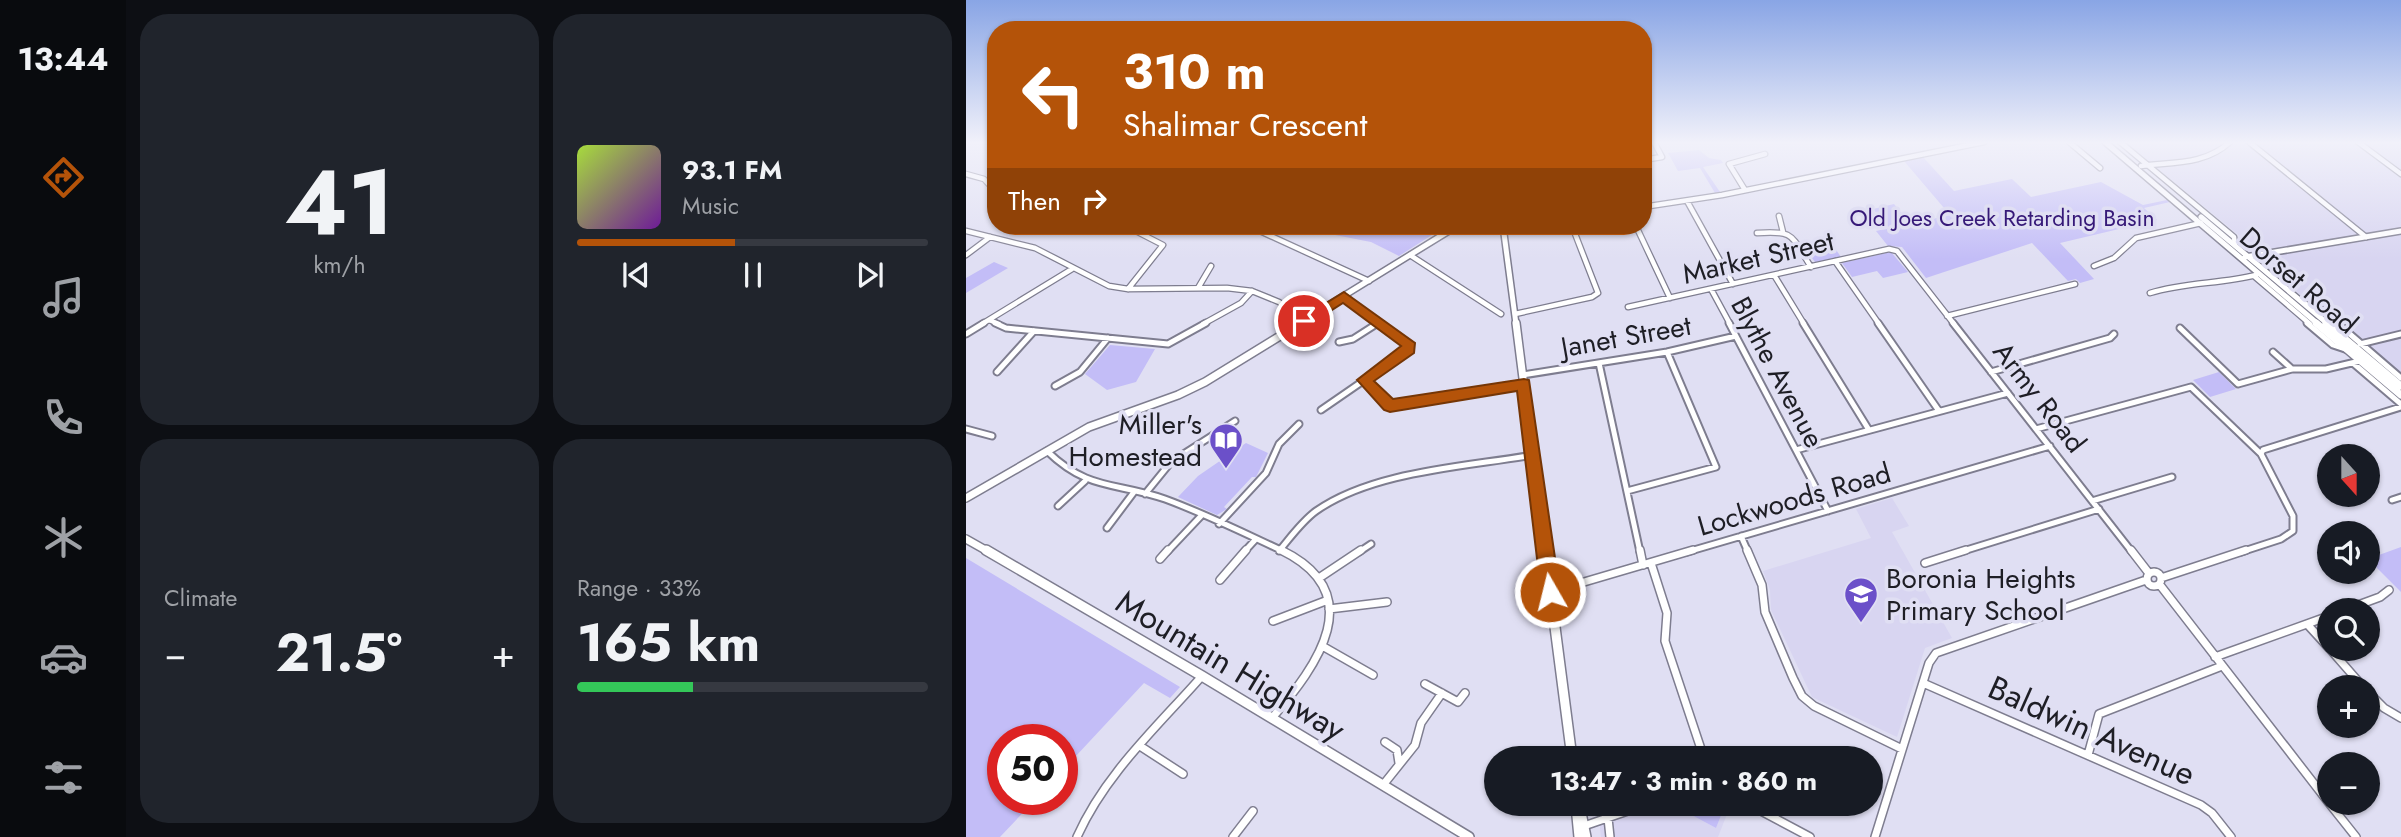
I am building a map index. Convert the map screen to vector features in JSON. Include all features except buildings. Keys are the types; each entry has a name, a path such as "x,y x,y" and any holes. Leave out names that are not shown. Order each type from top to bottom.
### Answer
{"main road":[{"name":"Dorset Road","path":"2151,181 2401,386"},
{"name":"Dorset Road","path":"2162,181 2235,245 2257,275 2302,306 2360,361 2401,395"},
{"path":"2244,257 2401,231"},
{"path":"966,499 1103,421 1178,396 1205,382 1442,235"},
{"path":"1504,235 1570,746"},
{"name":"Mountain Highway","path":"966,539 1202,676 1469,837"}],"street":[{"path":"1739,181 1745,190"},
{"path":"1652,206 1790,181"},
{"path":"2297,181 2366,237"},
{"path":"1687,201 1733,284"},
{"path":"1779,216 1783,232"},
{"path":"2094,266 2116,258 2125,246 2136,238 2201,223"},
{"path":"966,231 1035,248 1100,283 1128,289 1198,288 1252,291 1273,298 1304,321"},
{"path":"1757,233 1783,232 1792,237 1811,267"},
{"path":"1128,289 1163,245 1144,235"},
{"path":"1268,235 1368,281"},
{"path":"1515,314 1592,297 1598,293 1575,235"},
{"path":"1640,235 1670,298"},
{"path":"966,255 990,237"},
{"name":"Market Street","path":"1628,307 1889,249 1897,251"},
{"name":"Army Road","path":"1897,251 2099,509 2147,576"},
{"path":"1410,255 1502,314"},
{"path":"1835,261 1939,411"},
{"path":"1198,288 1210,266"},
{"path":"966,334 1072,269"},
{"path":"1774,275 1869,430"},
{"path":"2150,293 2175,285 2232,281 2257,275 2333,345 2348,350"},
{"path":"1947,316 2075,284"},
{"name":"Blythe Avenue","path":"1711,289 1828,511"},
{"path":"989,320 1000,327 1171,344 1241,303 1252,291"},
{"path":"1321,410 1410,346 1344,297"},
{"path":"2302,306 2321,309 2401,378"},
{"path":"1339,342 1353,339 1379,322"},
{"path":"2180,328 2238,384 2292,369 2326,369 2360,361"},
{"path":"997,372 1034,331"},
{"path":"1991,372 2033,362 2075,344 2110,338 2114,334"},
{"path":"2360,344 2401,334"},
{"name":"Janet Street","path":"1364,380 1390,405 1667,352 1736,336"},
{"path":"1055,386 1080,372 1108,338"},
{"path":"1627,491 1716,467 1717,462 1667,352"},
{"path":"2273,352 2292,369"},
{"path":"1599,363 1627,491 1647,564 1667,613 1665,641 1700,746"},
{"path":"2353,363 2401,406"},
{"path":"2036,429 2191,387 2261,454 2293,516 2293,531 2281,539 2152,585 2147,576"},
{"path":"1796,450 2008,393"},
{"path":"2261,454 2263,450 2401,406"},
{"path":"1145,494 1171,462 1235,421"},
{"path":"1219,524 1266,473 1279,444 1299,424"},
{"path":"966,429 992,436"},
{"name":"Lockwoods Road","path":"1550,592 2050,446"},
{"path":"1047,451 1061,467 1085,481 1163,498 1279,551 1310,568 1319,578 1329,609 1329,627 1324,647 1306,678 1271,719"},
{"path":"1279,551 1313,513 1349,491 1376,482 1533,455"},
{"path":"2092,501 2172,477"},
{"path":"1058,506 1085,481"},
{"path":"1107,528 1134,492"},
{"path":"2392,500 2401,497"},
{"path":"1924,563 2099,509"},
{"path":"1160,559 1201,516"},
{"path":"1741,536 1762,585 1765,612 1802,696 1814,706 1902,749"},
{"path":"1220,580 1255,540"},
{"path":"1319,578 1371,544"},
{"path":"1875,837 1932,657 1943,649 2155,573 2215,657 2317,788"},
{"path":"2377,598 2389,590"},
{"path":"1273,621 1328,600"},
{"path":"1329,609 1388,602"},
{"path":"2215,657 2317,620"},
{"path":"2308,624 2317,634"},
{"path":"1324,647 1373,675"},
{"path":"2340,661 2353,675"},
{"path":"2088,755 2099,714 2222,666"},
{"path":"1077,837 1098,797 1202,676"},
{"name":"Baldwin Avenue","path":"1923,682 2201,805 2212,813 2231,837"},
{"path":"1425,684 1458,702 1465,693"},
{"path":"1383,785 1415,745 1421,723 1442,693"},
{"path":"2380,704 2401,718"},
{"path":"1385,742 1397,750 1399,764"},
{"path":"1140,746 1183,774"},
{"path":"1233,837 1253,811"},
{"path":"2339,815 2356,837"},
{"path":"1582,832 1614,816"},
{"path":"1771,816 1811,837"},
{"path":"1608,818 1611,837"}],"shaded area":[{"path":"2173,181 2401,181 2401,373 2318,302 2310,303 2262,263 2252,246"},
{"name":"Boronia Heights Primary School","path":"1892,498 1909,526 1892,532 1952,638 1925,648 1897,737 1812,697 1771,610 1770,590 1763,571 1871,538 1856,509"},
{"path":"1598,816 1694,816 1716,828 1721,816 1726,816 1718,837 1601,837"}],"green space":[{"path":"1708,181 1713,181 1720,192 1715,193"},
{"name":"Old Joes Creek Retarding Basin","path":"1921,181 1945,181 1954,191 2014,181 2031,197 2101,182 2143,205 2167,200 2170,202 2144,208 2157,220 2060,243 2094,279 2080,283 2076,279 2068,281 2032,243 1926,278 1902,247 1888,246 1876,231 1889,228 1873,209 1894,204 1910,224 1950,215"},
{"path":"1335,235 1432,235 1399,256 1371,242"},
{"path":"1830,241 1841,257 1815,262 1804,247"},
{"path":"1891,252 1908,272 1883,278 1877,271 1852,277 1842,263"},
{"path":"994,262 1008,268 966,293 966,278"},
{"path":"1110,345 1155,349 1136,382 1107,390 1085,374"},
{"path":"2219,372 2236,389 2210,397 2193,380"},
{"path":"1246,443 1268,453 1256,477 1252,477 1224,507 1227,509 1217,515 1178,497 1198,476"},
{"path":"2401,547 2401,592 2380,571 2380,555"},
{"path":"966,558 1180,687 1170,698 1144,683 1078,754 1078,724 987,724 987,815 1021,815 1000,837 966,837"},
{"path":"1694,816 1721,816 1716,828"}],"place":[{"name":"Miller's Homestead","path":"1226,470"},
{"name":"Boronia Heights Primary School","path":"1861,624"}],"route":[{"path":"1304,321 1344,297 1408,343 1408,349 1364,380 1390,405 1524,384 1550,592"}]}
